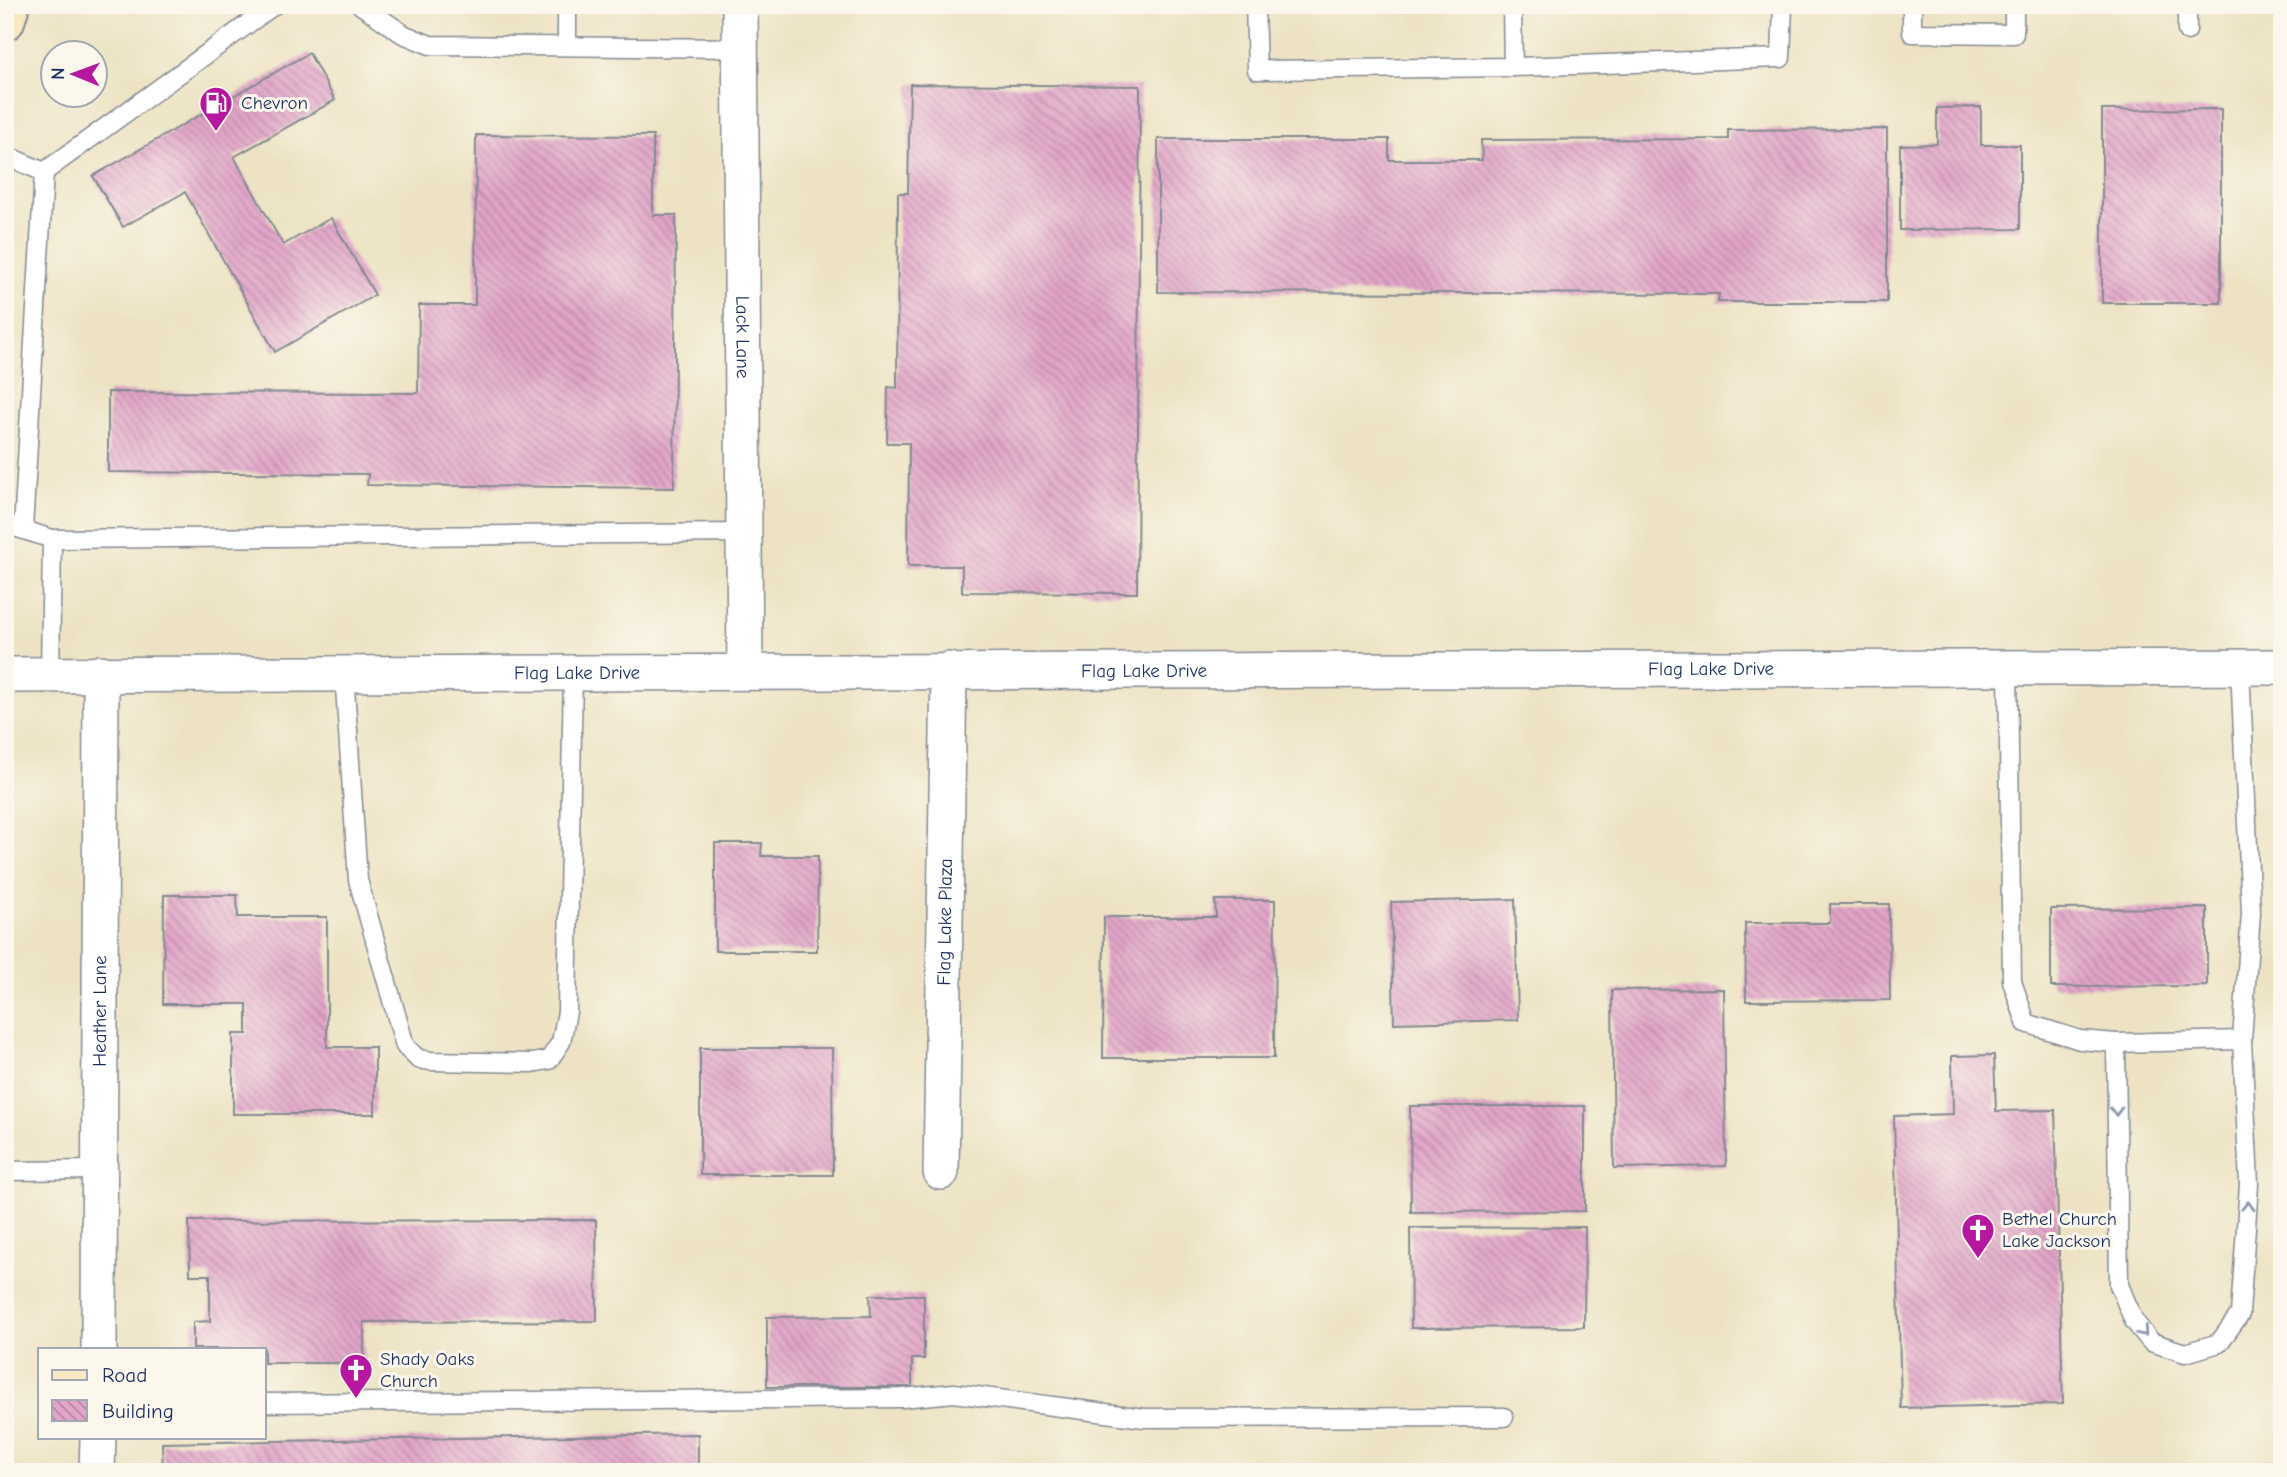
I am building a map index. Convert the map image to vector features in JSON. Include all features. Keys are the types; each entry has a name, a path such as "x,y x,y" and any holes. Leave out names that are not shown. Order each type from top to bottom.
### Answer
{"main road":[{"path":"5,21 10,5"}],"street":[{"name":"Lack Lane","path":"740,5 745,671"},
{"name":"Flag Lake Drive","path":"5,675 2282,667"},
{"name":"Flag Lake Plaza","path":"941,1172 949,670"},
{"name":"Heather Lane","path":"99,1348 101,673"},
{"path":"97,1472 98,1438"}],"lane":[{"path":"44,172 274,5"},
{"path":"361,5 403,34 430,45 741,48"},
{"path":"567,46 568,5"},
{"path":"1255,5 1257,70 1513,67 1781,58 1783,5"},
{"path":"1512,5 1513,67"},
{"path":"1912,5 1912,33 2014,34 2014,5"},
{"path":"2187,5 2187,31"},
{"path":"5,155 44,172"},
{"path":"23,529 44,172"},
{"path":"5,524 52,539 744,533"},
{"path":"50,674 52,539"},
{"path":"2116,1043 2119,1285 2134,1321 2151,1342 2185,1353 2219,1343 2239,1314 2249,1184 2242,1040 2251,913 2240,667"},
{"path":"2008,668 2012,981 2026,1023 2080,1040 2116,1043 2242,1040"},
{"path":"344,673 358,880 405,1046 418,1059 431,1061 533,1063 549,1060 561,1042 567,1012 573,671"},
{"path":"5,1171 100,1170"},
{"path":"266,1403 902,1398 954,1393 1144,1418 1504,1417"}],"building":[{"path":"309,53 335,100 234,157 283,245 331,218 375,295 275,352 185,192 123,227 93,176"},
{"path":"910,84 1140,86 1137,593 962,592 962,566 908,566 909,443 887,443 888,387 897,388 898,193 908,193"},
{"path":"1981,107 1981,145 2020,145 2020,229 1900,230 1900,145 1937,144 1937,108"},
{"path":"2221,109 2221,303 2102,303 2102,110"},
{"path":"1887,129 1887,302 1718,302 1719,294 1158,292 1158,139 1389,139 1389,160 1482,160 1481,140 1728,139 1728,130"},
{"path":"476,135 653,136 653,215 676,215 674,488 367,485 368,474 108,472 108,392 418,393 419,305 475,305"},
{"path":"715,843 762,843 761,856 818,856 817,951 715,951"},
{"path":"164,895 237,895 238,917 327,917 327,1047 375,1047 375,1114 233,1114 233,1034 247,1034 247,1004 163,1004"},
{"path":"1515,899 1518,1020 1394,1023 1391,902"},
{"path":"1215,900 1275,900 1274,1058 1103,1058 1104,917 1216,917"},
{"path":"1830,904 1889,904 1890,1000 1746,1001 1745,923 1830,923"},
{"path":"2207,908 2207,986 2051,987 2051,909"},
{"path":"1724,989 1726,1166 1614,1168 1612,990"},
{"path":"700,1048 832,1048 833,1175 700,1175"},
{"name":"Bethel Church Lake Jackson","path":"1994,1055 1996,1111 2055,1110 2063,1404 1901,1408 1894,1116 1953,1114 1952,1056"},
{"path":"1410,1106 1585,1106 1585,1211 1411,1212"},
{"path":"596,1220 597,1321 364,1322 364,1363 266,1363 266,1348 193,1348 193,1322 210,1321 210,1275 190,1275 189,1221"},
{"path":"1585,1227 1584,1327 1411,1328 1410,1228"},
{"path":"870,1295 924,1295 924,1359 912,1359 912,1387 767,1387 767,1317 871,1316"},
{"path":"698,1434 698,1472 163,1472 162,1443"}],"place":[{"name":"Chevron","path":"216,133"},
{"name":"Bethel Church Lake Jackson","path":"1978,1260"},
{"name":"Shady Oaks Church","path":"356,1400"}]}
